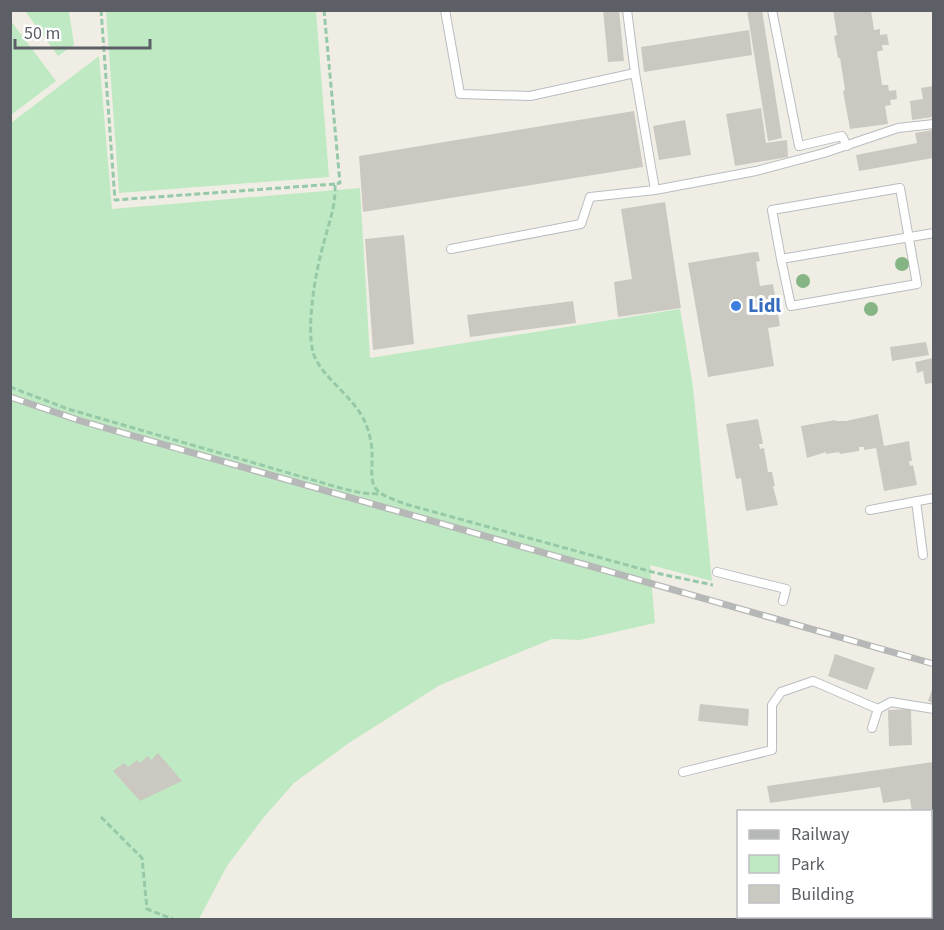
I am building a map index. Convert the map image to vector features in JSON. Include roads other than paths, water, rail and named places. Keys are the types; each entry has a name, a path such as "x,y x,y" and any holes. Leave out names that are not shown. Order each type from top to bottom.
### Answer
{"lane":[{"path":"445,10 460,94 530,96 635,73"},
{"path":"627,10 655,190"},
{"path":"772,10 799,146 842,136 847,146"},
{"path":"451,249 581,224 591,197 655,190 756,171 847,146 898,128 933,124"},
{"path":"900,188 909,237 917,284 791,306 772,210 900,188"},
{"path":"781,259 933,233"},
{"path":"870,510 933,498"},
{"path":"916,501 923,555"},
{"path":"717,572 786,589 783,601"},
{"path":"682,772 772,750 772,705 782,692 813,681 878,709"},
{"path":"872,728 878,709 891,702 933,709"}],"railway":[{"path":"10,397 81,421 934,664"}],"place":[{"name":"Lidl","path":"736,306"}]}
